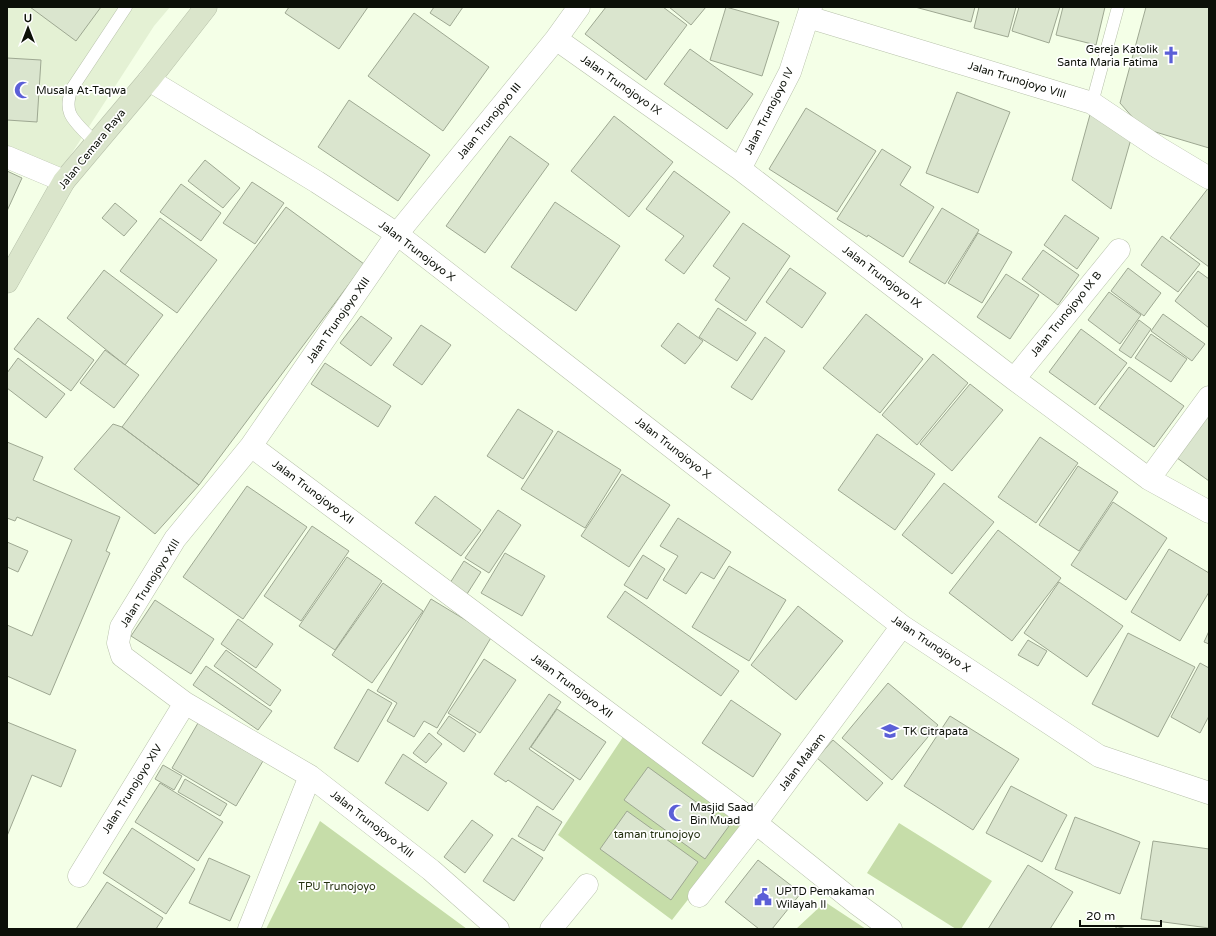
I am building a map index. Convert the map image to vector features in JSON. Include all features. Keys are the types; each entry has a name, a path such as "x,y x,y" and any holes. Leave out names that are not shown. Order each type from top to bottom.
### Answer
{"main road":[{"name":"Jalan Cemara Raya","path":"7,282 64,181 149,80 206,7"}],"street":[{"name":"Jalan Trunojoyo III","path":"398,234 556,39 579,7"},
{"name":"Jalan Trunojoyo VIII","path":"810,12 1092,103 1159,148 1209,178"},
{"name":"Jalan Trunojoyo IV","path":"740,168 790,72 810,12"},
{"name":"Jalan Trunojoyo IX","path":"556,39 740,168 1014,379 1149,479 1209,512"},
{"name":"Jalan Trunojoyo X","path":"149,80 317,182 398,234 902,626 1099,756 1209,793"},
{"path":"7,157 64,181"},
{"name":"Jalan Trunojoyo XIII","path":"398,234 251,446 175,540 121,627 118,643 122,656 185,703 310,776 431,870 498,929"},
{"name":"Jalan Trunojoyo IX B","path":"1014,379 1119,250"},
{"path":"1149,479 1209,397"},
{"name":"Jalan Trunojoyo XII","path":"251,446 756,823 857,904 891,929"},
{"name":"Jalan Makam","path":"699,896 756,823 902,626"},
{"name":"Jalan Trunojoyo XIV","path":"79,876 185,703"},
{"path":"249,929 310,776"},
{"path":"551,929 587,884"}],"lane":[{"path":"96,143 70,114 68,102 71,90 126,7"},
{"path":"1092,103 1118,7"}],"shaded area":[{"path":"7,7 170,7 154,26 59,173 7,151"}],"green space":[{"name":"taman trunojoyo","path":"623,737 747,824 672,920 558,835"},
{"name":"TPU Trunojoyo","path":"320,821 467,929 266,929"},
{"path":"899,823 992,881 961,929 956,929 867,873"},
{"path":"825,902 866,929 796,929"}],"building":[{"path":"30,7 101,7 76,41"},
{"path":"289,7 368,7 339,49 285,13"},
{"path":"434,7 463,7 450,26 430,13"},
{"path":"606,7 663,7 687,25 646,80 585,34"},
{"path":"669,7 706,7 691,25"},
{"path":"726,7 779,22 762,76 710,60"},
{"path":"915,7 975,7 971,22"},
{"path":"979,7 1016,7 1008,37 974,28"},
{"path":"1019,7 1060,7 1049,43 1012,31"},
{"path":"1063,7 1105,7 1096,45 1056,35"},
{"name":"Gereja Katolik Santa Maria Fatima","path":"1146,7 1209,7 1209,148 1142,128 1120,103"},
{"path":"414,13 489,67 443,131 368,76"},
{"path":"690,49 753,94 727,129 664,84"},
{"name":"Musala At-Taqwa","path":"7,58 41,60 37,122 7,120"},
{"path":"957,92 1010,112 978,193 926,173"},
{"path":"349,100 430,155 398,201 318,147"},
{"path":"806,108 876,151 837,212 769,169"},
{"path":"1091,111 1131,139 1111,209 1072,180"},
{"path":"614,116 673,162 629,217 571,171"},
{"path":"510,136 549,164 485,253 446,226"},
{"path":"882,149 911,167 900,185 934,207 903,257 868,235 867,237 837,219"},
{"path":"205,160 240,188 223,208 188,181"},
{"path":"7,171 22,178 7,211"},
{"path":"674,171 730,212 684,274 665,260 684,236 646,209"},
{"path":"252,182 284,203 255,244 223,223"},
{"path":"181,184 221,213 201,241 160,212"},
{"path":"1209,187 1209,267 1170,238"},
{"path":"555,202 620,246 576,311 511,267"},
{"path":"115,203 137,221 124,236 102,218"},
{"path":"286,207 364,264 199,485 122,427"},
{"path":"942,208 979,230 945,284 909,262"},
{"path":"1065,215 1099,238 1077,269 1044,245"},
{"path":"160,218 217,260 177,313 120,271"},
{"path":"743,223 790,256 746,321 715,300 730,278 713,266"},
{"path":"978,233 1012,252 982,303 948,283"},
{"path":"1162,236 1200,264 1178,292 1141,265"},
{"path":"1043,250 1079,275 1058,305 1022,279"},
{"path":"790,268 826,293 802,328 766,302"},
{"path":"1128,268 1161,293 1144,316 1111,291"},
{"path":"104,270 163,315 125,365 67,318"},
{"path":"1198,271 1209,279 1209,328 1175,301"},
{"path":"1006,274 1039,295 1010,339 977,317"},
{"path":"1109,292 1141,315 1120,344 1088,320"},
{"path":"718,308 756,333 737,361 699,337"},
{"path":"866,314 923,359 880,413 823,368"},
{"path":"1163,314 1205,344 1192,361 1151,331"},
{"path":"361,316 392,338 371,366 340,343"},
{"path":"38,318 94,360 71,391 14,349"},
{"path":"1139,320 1151,329 1131,358 1119,350"},
{"path":"678,323 703,341 685,364 661,346"},
{"path":"421,325 451,345 422,385 393,365"},
{"path":"1081,329 1127,363 1095,405 1049,372"},
{"path":"1151,334 1187,359 1171,382 1135,358"},
{"path":"765,337 785,351 752,400 731,387"},
{"path":"105,350 139,375 114,408 80,383"},
{"path":"933,354 968,383 917,445 882,415"},
{"path":"18,358 65,394 46,418 7,388 7,373"},
{"path":"325,363 391,406 378,427 311,384"},
{"path":"1129,367 1184,406 1154,447 1099,408"},
{"path":"970,384 1003,410 952,471 920,444"},
{"path":"518,409 553,431 523,479 487,456"},
{"path":"1209,410 1209,481 1173,455"},
{"path":"113,424 122,427 199,485 155,534 74,469"},
{"path":"558,431 621,470 585,528 521,489"},
{"path":"877,434 935,474 895,530 838,490"},
{"path":"1040,437 1078,463 1036,523 998,497"},
{"path":"7,442 43,457 33,480 120,517 106,551 110,553 50,695 7,676 7,625 32,636 72,540 17,517 15,521 7,518"},
{"path":"1078,466 1118,492 1079,551 1039,525"},
{"path":"622,474 670,505 629,567 581,536"},
{"path":"944,483 994,522 952,574 902,535"},
{"path":"247,486 307,527 243,619 183,577"},
{"path":"435,496 481,530 461,556 415,523"},
{"path":"1113,502 1167,538 1126,600 1071,565"},
{"path":"498,510 521,525 489,573 465,558"},
{"path":"678,518 731,552 714,579 701,572 686,594 663,580 678,556 660,546"},
{"path":"312,526 349,551 301,621 264,596"},
{"path":"998,530 1061,578 1012,641 949,593"},
{"path":"7,542 28,551 18,572 7,567"},
{"path":"1169,549 1209,573 1209,592 1180,641 1131,612"},
{"path":"505,553 545,576 522,616 481,593"},
{"path":"643,555 665,569 647,599 624,585"},
{"path":"347,557 382,581 335,650 299,626"},
{"path":"464,561 481,572 467,594 450,583"},
{"path":"729,566 786,600 749,661 692,627"},
{"path":"1059,582 1123,626 1087,677 1024,633"},
{"path":"383,583 423,611 372,683 332,655"},
{"path":"625,591 739,671 721,696 607,617"},
{"path":"431,599 492,636 437,728 424,721 414,737 387,721 397,703 377,691"},
{"path":"155,600 214,639 191,674 131,636"},
{"path":"798,606 843,641 796,700 751,665"},
{"path":"238,619 273,644 256,668 221,644"},
{"path":"1209,631 1209,644 1204,642"},
{"path":"1128,633 1195,667 1158,737 1092,704"},
{"path":"1028,640 1047,651 1038,666 1018,655"},
{"path":"226,650 281,690 270,706 214,666"},
{"path":"484,659 516,680 480,733 448,713"},
{"path":"1200,663 1209,668 1209,716 1200,733 1171,717"},
{"path":"206,666 272,711 258,730 193,685"},
{"name":"TK Citrapata","path":"888,683 938,725 892,780 842,738"},
{"path":"368,689 392,703 358,762 334,748"},
{"path":"549,694 561,702 529,749 574,780 553,810 508,780 506,782 494,774"},
{"path":"731,700 781,734 753,777 702,743"},
{"path":"557,709 606,742 580,780 531,747"},
{"path":"449,716 476,734 464,752 437,733"},
{"path":"950,716 1019,759 973,830 904,786"},
{"path":"7,722 76,750 61,787 32,775 7,836"},
{"path":"198,723 263,761 236,806 172,768"},
{"path":"429,733 442,744 426,763 413,753"},
{"path":"833,740 883,783 867,801 817,758"},
{"path":"403,754 447,783 428,811 385,783"},
{"path":"163,765 182,776 174,790 155,779"},
{"name":"Masjid Saad Bin Muad","path":"648,767 729,826 705,859 624,800"},
{"path":"185,779 227,804 220,816 178,792"},
{"path":"160,783 223,822 198,861 135,822"},
{"path":"1011,786 1067,815 1042,862 986,833"},
{"path":"537,806 562,822 544,851 518,836"},
{"path":"627,811 698,862 671,900 600,849"},
{"path":"1075,817 1140,842 1120,894 1055,869"},
{"path":"472,820 493,835 465,873 444,857"},
{"path":"132,828 195,869 166,914 103,873"},
{"path":"512,838 543,858 514,901 483,881"},
{"path":"1153,841 1209,849 1209,928 1141,919"},
{"path":"209,858 250,876 230,921 189,903"},
{"name":"UPTD Pemakaman Wilayah II","path":"758,860 801,893 772,929 759,929 725,902"},
{"path":"1028,865 1073,892 1050,929 988,929"},
{"path":"107,882 163,918 156,929 76,929"},
{"path":"1116,926 1126,929 1116,929"}],"place":[{"name":"Gereja Katolik Santa Maria Fatima","path":"1171,55"},
{"name":"Musala At-Taqwa","path":"23,90"},
{"name":"TK Citrapata","path":"890,731"},
{"name":"Masjid Saad Bin Muad","path":"677,813"},
{"name":"UPTD Pemakaman Wilayah II","path":"763,897"}]}
